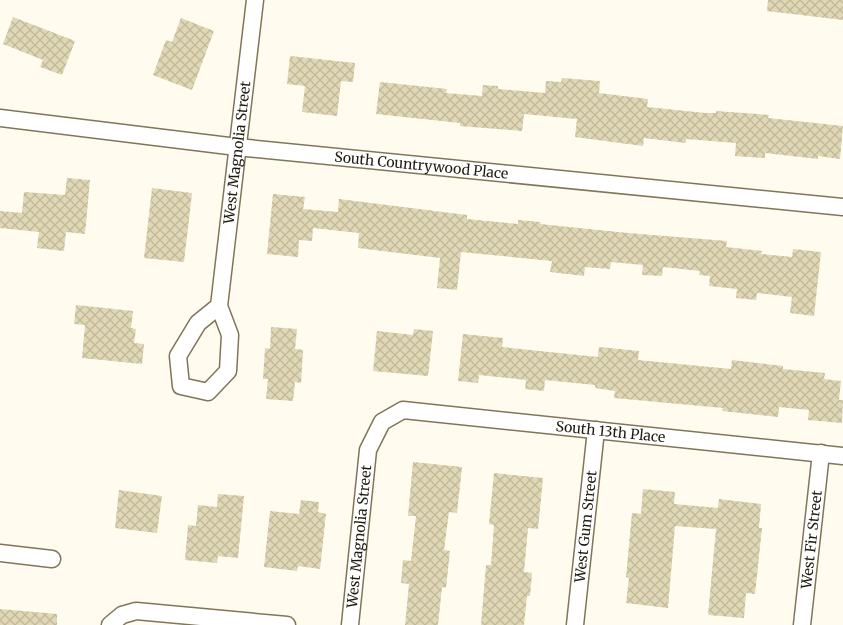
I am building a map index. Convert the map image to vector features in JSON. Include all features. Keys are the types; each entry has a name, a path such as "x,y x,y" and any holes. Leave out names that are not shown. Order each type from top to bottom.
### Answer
{"street":[{"name":"West Magnolia Street","path":"219,306 198,323 178,356 181,386 208,392 228,371 230,335 219,306 255,0"},
{"name":"South Countrywood Place","path":"0,118 237,147 843,206"},
{"name":"South 13th Place","path":"382,422 403,410 843,456"},
{"name":"West Magnolia Street","path":"350,625 368,450 382,422"},
{"name":"West Gum Street","path":"575,625 596,430"},
{"name":"West Fir Street","path":"802,625 821,454"},
{"path":"0,553 52,559"},
{"path":"110,625 116,618 136,610 287,625"}],"building":[{"path":"768,0 843,0 843,20 767,11"},
{"path":"13,17 75,41 62,75 40,67 43,60 3,44"},
{"path":"181,18 214,31 192,90 153,75 166,40 172,42"},
{"path":"290,56 355,63 353,82 341,81 337,116 302,112 305,86 287,84"},
{"path":"562,78 600,81 599,93 648,99 647,107 705,113 716,113 716,111 769,115 768,118 843,126 840,159 818,156 818,159 765,153 765,158 735,156 736,143 686,139 686,143 644,138 643,146 575,137 577,119 524,114 522,131 460,126 460,123 376,114 380,82 447,89 446,93 482,96 483,85 498,86 498,89 545,93 546,81 561,82"},
{"path":"67,178 90,180 85,234 66,232 64,251 37,248 39,232 0,228 0,211 22,213 24,192 65,195"},
{"path":"152,188 192,193 184,262 144,258"},
{"path":"273,194 305,197 303,209 338,212 339,199 467,215 467,219 518,224 518,220 628,233 727,241 726,247 762,251 761,254 792,257 793,249 821,252 814,316 790,313 792,297 757,293 756,300 736,298 737,289 709,286 710,276 699,275 700,271 663,267 662,276 642,275 643,265 611,262 610,269 585,267 584,276 550,272 552,261 461,252 457,290 437,288 440,258 358,248 359,233 313,228 312,241 299,240 298,257 267,254"},
{"path":"76,305 133,311 131,328 136,329 134,343 144,344 142,364 82,358 85,325 74,324"},
{"path":"271,327 297,329 295,349 303,350 301,383 295,382 293,401 266,399 268,379 263,379 265,348 270,349"},
{"path":"414,329 433,331 428,376 373,371 377,331 413,335"},
{"path":"463,334 503,338 502,347 598,357 599,347 639,351 638,360 731,369 732,360 783,366 783,369 825,373 824,379 841,381 839,400 843,400 842,423 808,420 809,410 779,407 778,417 722,411 723,408 614,398 615,391 595,388 595,385 545,380 544,391 525,389 526,380 479,375 478,383 458,381"},
{"path":"413,462 462,467 457,513 449,512 444,550 450,551 446,588 442,587 438,625 405,625 409,584 401,583 403,560 411,561 416,516 408,516"},
{"path":"494,473 543,478 538,529 528,528 524,572 532,573 530,596 527,596 524,625 481,625 486,565 491,565 494,525 489,524"},
{"path":"643,489 675,492 674,504 718,508 719,499 761,504 759,528 762,528 755,594 746,593 744,618 708,615 716,529 675,526 668,608 626,603 629,578 626,577 632,513 641,514"},
{"path":"119,490 162,496 157,533 115,528"},
{"path":"218,494 244,496 238,558 218,556 217,563 185,560 188,525 196,526 198,505 217,507"},
{"path":"301,500 319,502 318,512 326,514 320,569 298,566 297,571 264,567 270,511 299,514"},
{"path":"0,609 57,614 57,625 0,625"}]}
